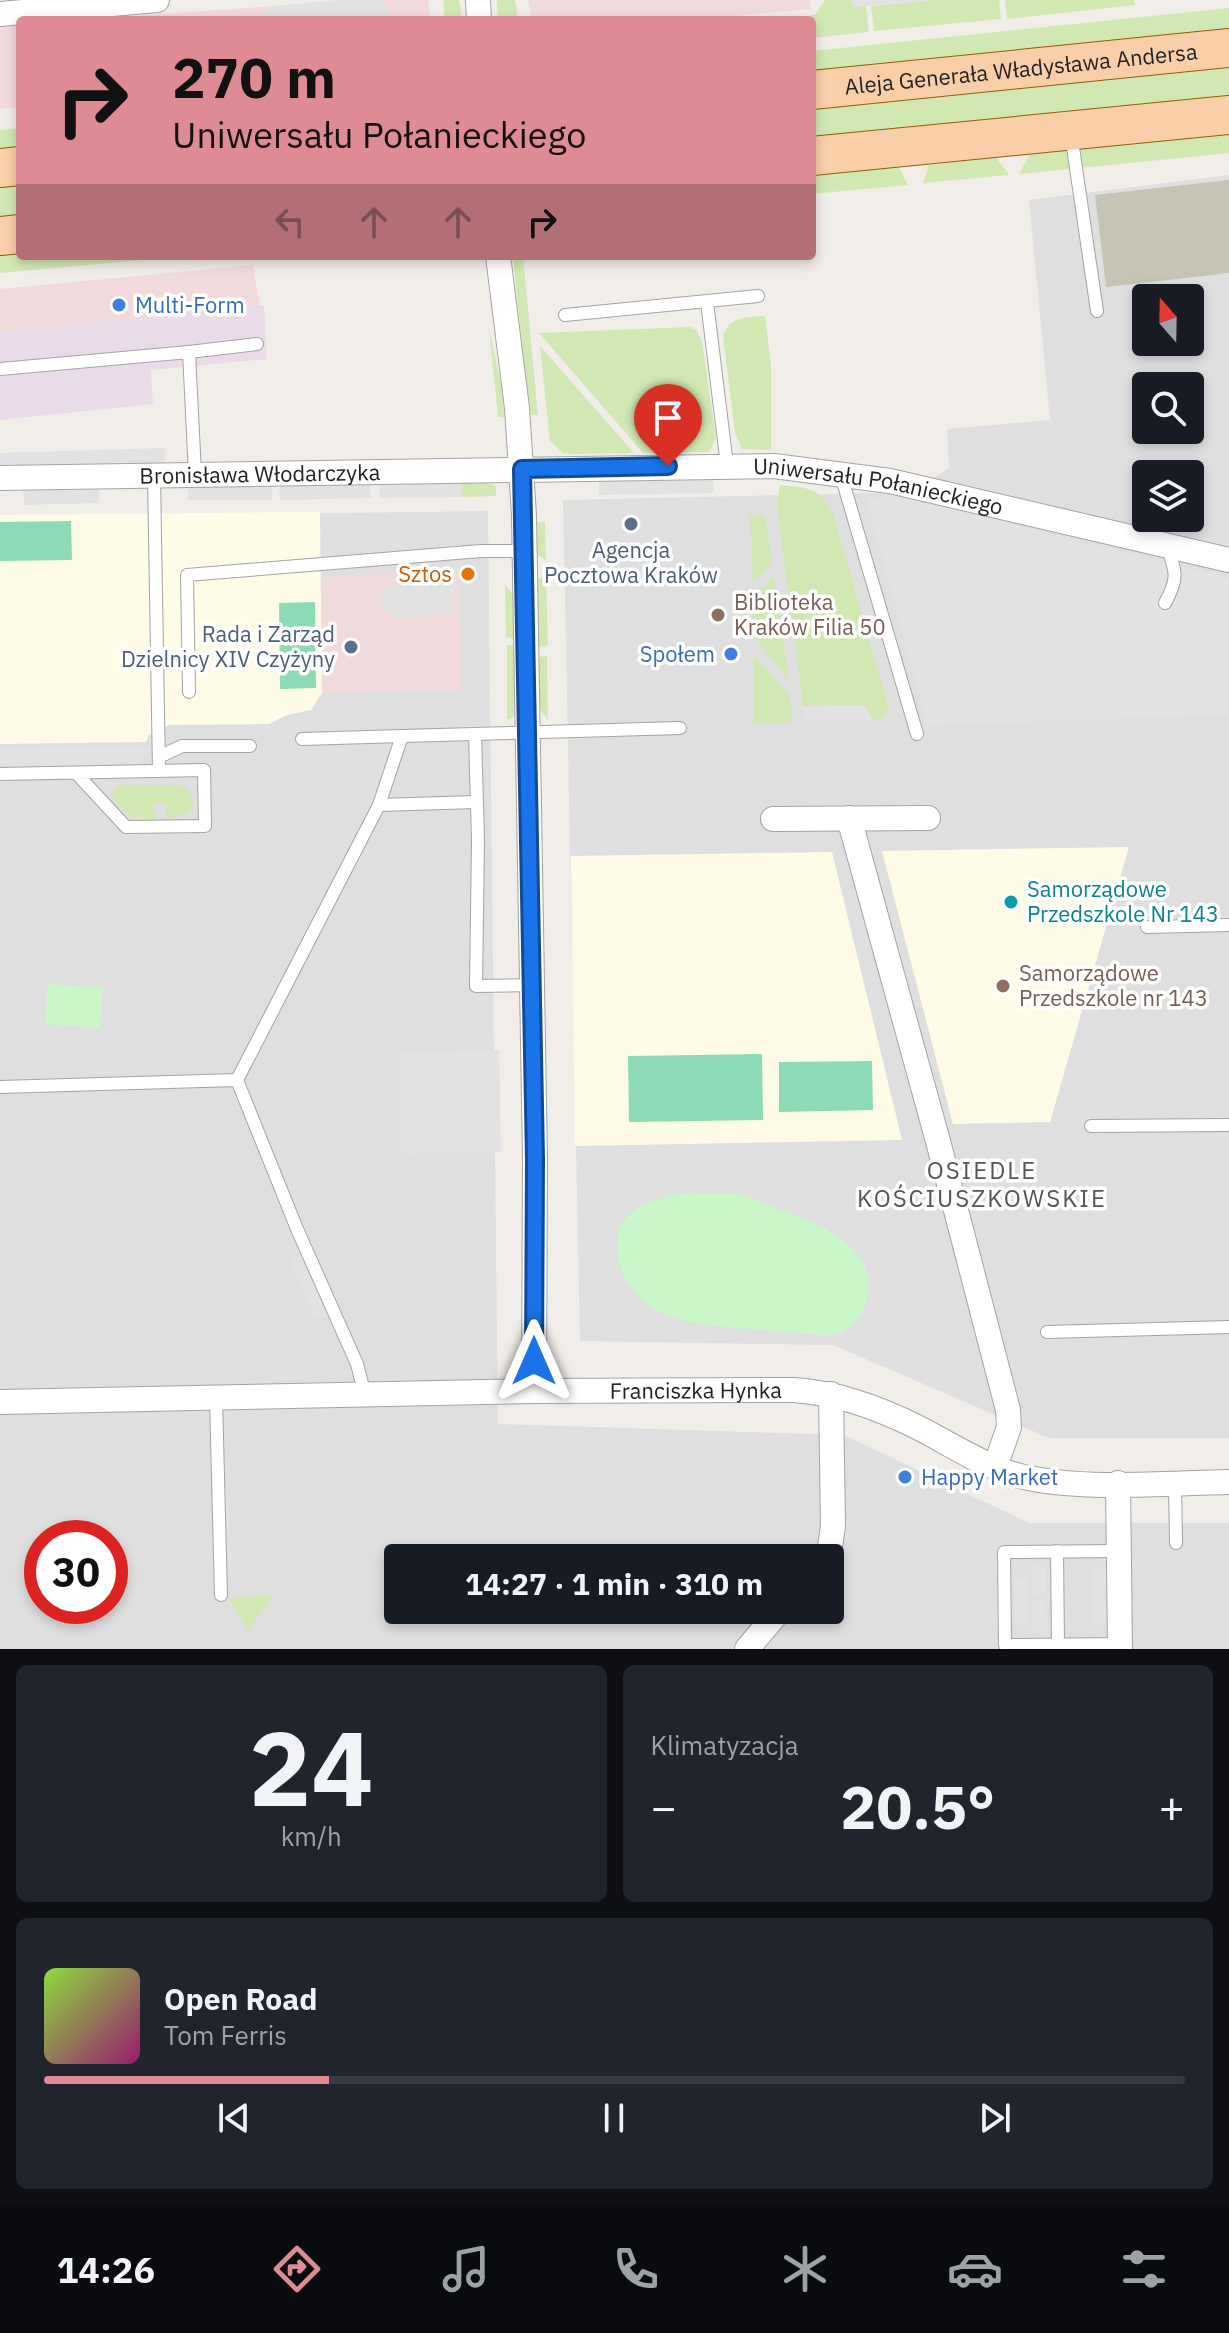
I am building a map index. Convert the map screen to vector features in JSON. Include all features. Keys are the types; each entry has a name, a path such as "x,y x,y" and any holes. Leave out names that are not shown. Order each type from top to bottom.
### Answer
{"main road":[{"name":"Aleja Generała Władysława Andersa","path":"816,90 1229,48"},
{"path":"816,156 1229,115"}],"street":[{"path":"0,14 157,0"},
{"path":"498,260 517,408 525,551 535,1159 534,1391"},
{"name":"Uniwersału Połanieckiego","path":"522,469 774,466 890,481 1229,560"},
{"name":"Bronisława Włodarczyka","path":"0,478 522,469"},
{"path":"849,818 1008,1410 1009,1427 995,1467"},
{"path":"773,819 928,818"},
{"name":"Franciszka Hynka","path":"0,1402 534,1391 794,1390 831,1394 860,1402 995,1467 1046,1481 1229,1482"},
{"path":"830,1544 833,1526 831,1394"},
{"path":"1118,1483 1120,1646"},
{"path":"747,1649 768,1624"}],"lane":[{"path":"1071,131 1097,311"},
{"path":"565,315 758,296"},
{"path":"707,302 727,465"},
{"path":"0,369 257,344"},
{"path":"189,352 195,474"},
{"path":"154,475 159,764"},
{"path":"841,475 917,734"},
{"path":"1165,603 1173,590 1177,574 1167,546"},
{"path":"189,692 187,575 481,551 525,551"},
{"path":"302,739 680,728"},
{"path":"475,734 476,986 531,985"},
{"path":"365,1395 357,1364 297,1229 237,1080 379,805 402,736"},
{"path":"159,764 182,746 250,746"},
{"path":"0,774 77,774 159,764 204,770 205,826 126,827 77,774"},
{"path":"379,805 476,802"},
{"path":"1147,927 1229,925"},
{"path":"0,1087 237,1080"},
{"path":"1091,1126 1229,1125"},
{"path":"1047,1332 1229,1327"},
{"path":"216,1398 221,1595"},
{"path":"1175,1483 1176,1543"},
{"path":"1057,1551 1058,1645"},
{"path":"1117,1551 1004,1552 1005,1645 1120,1646"}],"shaded area":[{"path":"358,0 428,0 430,16 133,16"},
{"path":"376,0 388,6 389,16 257,16 275,6"},
{"path":"528,0 810,0 811,9 733,16 531,16"},
{"path":"851,0 932,0 855,7"},
{"path":"16,24 16,107 0,109 0,25"},
{"name":"OSIEDLE KOŚCIUSZKOWSKIE","path":"1229,175 1229,1438 1049,1438 833,1345 580,1341 563,500 911,492 949,468 947,429 1050,420 1029,200"},
{"path":"1229,180 1229,273 1106,287 1095,195"},
{"path":"253,265 260,306 0,332 0,289"},
{"path":"264,305 267,359 151,370 153,404 0,420 0,332"},
{"path":"165,448 165,465 0,469 0,453"},
{"path":"713,477 714,493 599,495 599,479"},
{"path":"462,480 462,497 379,498 380,481"},
{"path":"279,482 370,482 371,498 280,500"},
{"path":"272,483 272,500 188,500 188,484"},
{"path":"99,486 99,503 24,505 23,488"},
{"path":"892,494 1229,578 1229,715 927,725 867,500"},
{"path":"488,511 498,1424 844,1435 1029,1523 1229,1523 1229,1649 0,1649 0,518"},
{"path":"320,512 322,693 311,710 287,715 269,724 169,725 149,735 146,742 0,744 0,515"},
{"path":"459,568 461,691 322,693 321,578"},
{"path":"453,582 453,614 394,618 393,612 383,612 381,587"},
{"path":"865,705 873,721 804,721 803,706"},
{"path":"148,746 149,754 137,764 0,766 0,748"},
{"name":"Samorządowe Przedszkole nr 143","path":"1129,847 1050,1122 953,1124 882,851"},
{"path":"832,852 902,1140 575,1146 571,856"},
{"path":"499,1050 501,1152 403,1154 399,1053"},
{"path":"302,1257 329,1318 315,1318 289,1258"},
{"path":"220,1492 228,1492 232,1576 222,1575"},
{"path":"1032,1566 1046,1566 1046,1594 1033,1594"},
{"path":"1092,1568 1108,1568 1109,1624 1092,1625"},
{"path":"1014,1578 1028,1578 1028,1622 1015,1623"},
{"path":"1033,1600 1046,1600 1047,1631 1033,1632"}],"green space":[{"path":"443,0 459,0 461,16 445,16"},
{"path":"497,0 515,0 517,16 498,16"},
{"path":"825,0 851,0 855,7 866,6 869,32 816,38 816,16 808,16 816,14"},
{"path":"932,0 999,0 1001,19 874,31 871,6"},
{"path":"1005,0 1134,0 1135,5 1007,19"},
{"path":"1229,8 1229,29 954,56 893,67 816,70 816,51"},
{"path":"1229,59 1229,102 816,145 816,108 864,98"},
{"path":"16,128 16,147 0,149 0,130"},
{"path":"1229,133 1229,153 1080,168 1078,152 1081,148"},
{"path":"1064,150 1068,154 1070,169 1019,174 1030,154"},
{"path":"996,157 1009,175 923,183 929,165"},
{"path":"899,167 908,185 816,194 816,174"},
{"path":"16,179 16,221 0,223 0,181"},
{"path":"16,252 16,260 145,260 0,273 0,254"},
{"path":"513,260 523,260 538,415 529,415"},
{"path":"765,316 771,366 771,450 742,449 735,433 723,335 735,321"},
{"path":"690,327 696,330 702,341 716,438 709,452 643,453 539,333"},
{"path":"489,328 508,417 498,417"},
{"path":"540,346 634,453 563,453 550,441"},
{"path":"462,480 492,484 496,487 496,496 462,497"},
{"path":"780,485 816,492 832,510 889,709 881,719 873,721 864,705 803,706 777,505"},
{"path":"750,515 765,515 772,562 753,584"},
{"path":"71,521 72,560 0,561 0,522"},
{"path":"535,522 545,522 546,560 535,553"},
{"path":"774,575 789,681 753,635 753,600"},
{"path":"546,577 548,645 544,647 539,646 538,580"},
{"path":"505,585 514,595 516,639 506,637"},
{"path":"315,602 316,688 280,689 279,603"},
{"path":"507,645 516,645 517,715 507,720"},
{"path":"753,654 790,696 793,722 754,724"},
{"path":"547,656 548,720 539,708 539,657"},
{"path":"120,785 180,785 187,788 194,801 189,810 179,817 165,819 167,804 153,804 156,819 132,818 114,800 112,791"},
{"path":"48,984 103,989 100,1028 45,1024"},
{"path":"762,1054 763,1120 629,1122 628,1056"},
{"path":"872,1061 873,1110 779,1112 779,1062"},
{"path":"687,1193 746,1196 810,1222 842,1239 864,1264 868,1280 867,1299 858,1318 849,1328 831,1336 694,1323 659,1311 644,1302 632,1289 620,1264 617,1246 621,1225 635,1210 645,1205"},
{"path":"274,1594 248,1631 229,1599"}],"place":[{"name":"Multi-Form","path":"119,305"},
{"name":"Agencja Pocztowa Kraków","path":"631,524"},
{"name":"Sztos","path":"468,574"},
{"name":"Biblioteka Kraków Filia 50","path":"718,615"},
{"name":"Rada i Zarząd Dzielnicy XIV Czyżyny","path":"351,647"},
{"name":"Społem","path":"731,654"},
{"name":"Samorządowe Przedszkole Nr 143","path":"1011,902"},
{"name":"Samorządowe Przedszkole nr 143","path":"1003,986"},
{"name":"Happy Market","path":"905,1477"}],"district":[{"name":"OSIEDLE KOŚCIUSZKOWSKIE","path":"982,1185"}],"route":[{"path":"534,1361 535,1159 522,469 668,466"}]}
